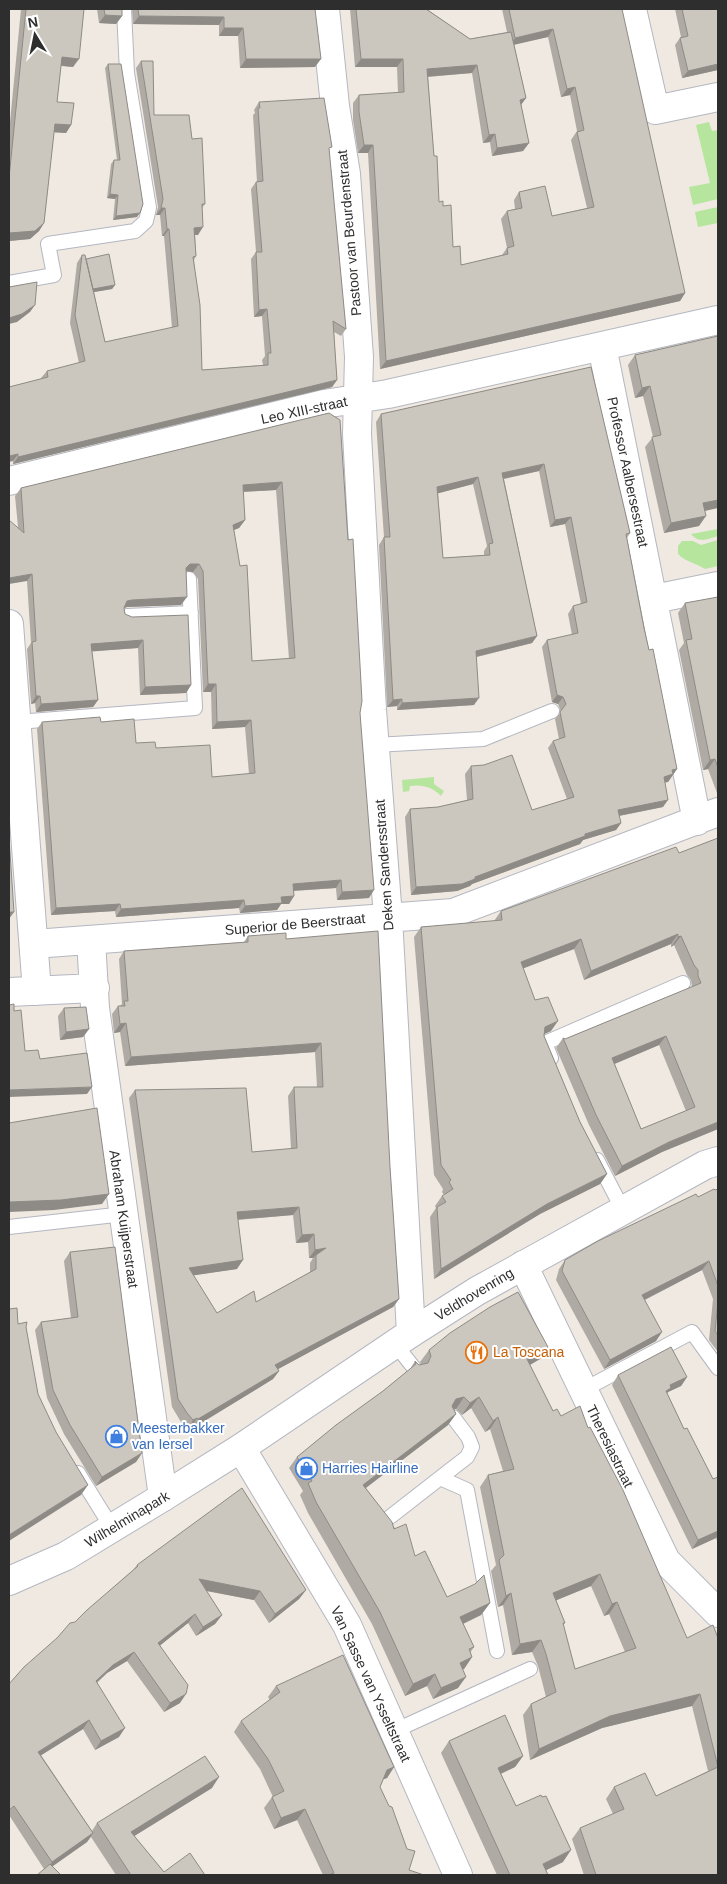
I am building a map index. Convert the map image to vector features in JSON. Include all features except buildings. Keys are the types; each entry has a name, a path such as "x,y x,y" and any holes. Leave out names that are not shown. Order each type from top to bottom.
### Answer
{"street":[{"name":"Pastoor van Beurdenstraat","path":"325,9 335,106 346,174 359,357 357,398"},
{"path":"632,9 655,110 718,97"},
{"path":"602,346 711,322"},
{"name":"Leo XIII-straat","path":"9,481 324,404 388,394 602,346"},
{"name":"Professor Aalbersestraat","path":"602,346 654,599 708,816"},
{"name":"Deken Sandersstraat","path":"357,398 357,434 375,745 388,917 403,1338"},
{"path":"654,599 718,586"},
{"path":"9,624 37,991"},
{"name":"Superior de Beerstraat","path":"34,944 453,913 708,816"},
{"name":"Abraham Kuijperstraat","path":"91,940 95,1008 163,1497"},
{"path":"9,992 95,988"},
{"name":"Veldhovenring","path":"241,1448 403,1338 523,1265 705,1165 718,1161"},
{"name":"Theresiastraat","path":"523,1265 666,1561 718,1613"},
{"name":"Wilhelminapark","path":"9,1581 66,1556 241,1448"},
{"name":"Van Sasse van Ysseltstraat","path":"241,1448 347,1625 458,1875"}],"lane":[{"path":"9,283 54,275 48,244 135,230 146,221 149,208 127,73 124,9"},
{"path":"17,722 195,708 189,579"},
{"path":"127,616 190,613"},
{"path":"375,745 483,739 552,710"},
{"path":"555,1069 545,1043 683,983"},
{"path":"589,1145 623,1210"},
{"path":"9,1227 124,1214"},
{"path":"583,1390 692,1332 718,1368"},
{"path":"403,1338 414,1368"},
{"path":"390,1517 467,1457 472,1447 468,1437 453,1417"},
{"path":"72,1463 112,1528"},
{"path":"440,1478 467,1490 497,1651"},
{"path":"394,1731 530,1669"}],"green space":[{"path":"709,122 712,131 718,130 718,199 693,205 689,187 710,183 696,125"},
{"path":"718,207 718,223 698,227 695,212"},
{"path":"718,529 718,536 707,539 700,540 691,534"},
{"path":"718,540 718,566 705,569 678,554 678,546 682,541 693,541 701,545"},
{"path":"434,777 434,784 444,791 441,796 431,788 419,785 410,786 409,791 403,792 402,780"}],"place":[{"name":"La Toscana","path":"477,1352"},
{"name":"Meesterbakker van Iersel","path":"116,1436"},
{"name":"Harries Hairline","path":"306,1468"}]}
